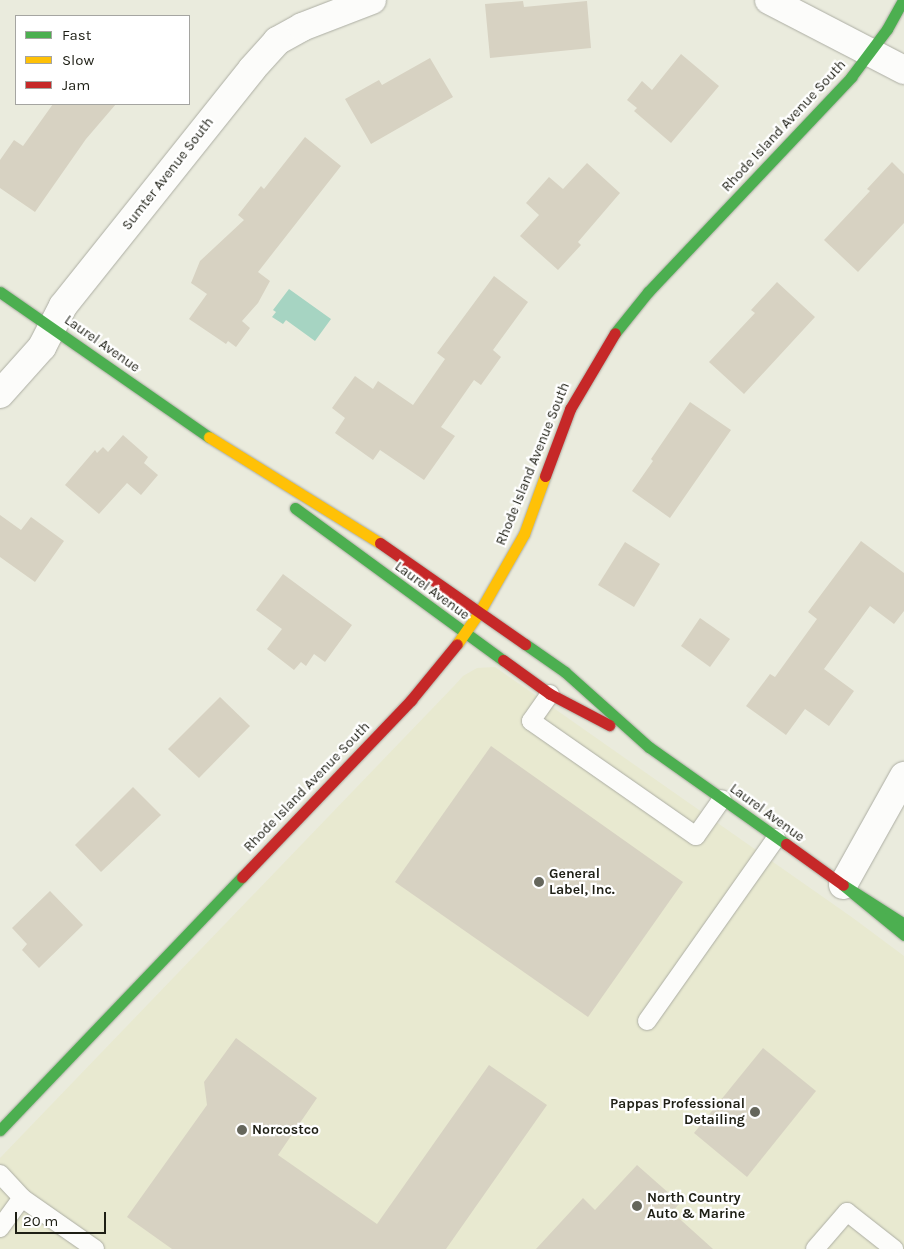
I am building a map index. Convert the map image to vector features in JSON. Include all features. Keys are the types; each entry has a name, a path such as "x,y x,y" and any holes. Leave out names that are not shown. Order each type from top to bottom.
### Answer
{"street":[{"name":"Sumter Avenue South","path":"0,394 37,353 53,328 63,306 252,68 277,41 302,27 372,0"},
{"path":"768,0 904,70"},
{"name":"Rhode Island Avenue South","path":"0,1130 411,700 442,664 480,611 524,534 570,409 608,341 648,292 824,108 871,53 903,0"},
{"name":"Laurel Avenue","path":"0,292 211,439 383,545 480,611 565,672 649,747 843,885 904,924"},
{"name":"Laurel Avenue","path":"211,439 318,527 550,694 649,747"},
{"path":"843,885 904,776"},
{"name":"Laurel Avenue","path":"843,885 904,935"}],"lane":[{"path":"550,694 531,721 696,836 722,799"},
{"path":"647,1021 776,838"},
{"path":"0,1174 22,1198 95,1249"},
{"path":"0,1228 22,1198"},
{"path":"815,1249 847,1212 894,1249"}],"shaded area":[{"path":"289,289 331,319 315,341 286,320 283,324 272,317 276,312 273,310"},
{"path":"495,667 853,918 904,956 904,1249 0,1249 0,1158 463,676 477,668"}],"building":[{"path":"523,1 524,7 587,1 591,48 490,58 485,4"},
{"path":"681,54 719,86 671,143 634,111 637,108 627,100 642,81 652,90"},
{"path":"430,58 453,97 371,144 345,99 379,80 382,85"},
{"path":"52,105 115,105 86,139 35,212 0,188 0,160 14,140 23,146"},
{"path":"305,137 341,166 258,272 270,281 258,303 242,321 250,328 236,347 228,341 226,344 189,319 207,294 191,283 200,261 244,220 238,215 261,186 264,189"},
{"path":"892,162 904,174 904,223 858,272 824,240 870,191 867,189"},
{"path":"587,163 620,193 578,242 581,245 558,270 520,236 539,215 526,203 549,177 563,189"},
{"path":"494,276 528,302 493,350 501,357 481,385 474,380 441,427 455,436 424,480 380,450 373,460 335,433 345,418 332,408 355,376 373,389 378,381 413,405 445,359 437,353"},
{"path":"777,282 815,317 744,394 709,362 755,313 751,310"},
{"path":"690,402 731,430 670,518 632,491 653,461 651,459"},
{"path":"123,435 148,457 144,463 158,475 141,495 127,483 99,514 65,485 95,450 97,453 103,447 108,452"},
{"path":"0,515 21,530 31,517 64,541 35,582 0,557"},
{"path":"861,541 904,573 904,611 894,624 870,606 824,669 854,691 829,726 805,709 786,735 746,706 770,674 775,677 817,619 808,612"},
{"path":"625,542 660,564 634,607 598,585"},
{"path":"283,574 352,625 325,662 314,654 306,666 301,662 294,670 267,649 282,629 256,610"},
{"path":"700,618 730,639 710,667 681,646"},
{"path":"220,697 250,726 199,778 168,749"},
{"name":"General Label, Inc.","path":"491,746 683,882 588,1017 395,882"},
{"path":"133,787 161,815 101,872 75,845"},
{"path":"50,891 83,925 39,968 22,950 27,944 12,928"},
{"name":"Norcostco","path":"236,1038 317,1098 278,1155 377,1224 489,1065 547,1105 446,1249 172,1249 127,1217 207,1105 204,1082"},
{"name":"Pappas Professional Detailing","path":"763,1048 816,1091 747,1177 694,1133"},
{"name":"North Country Auto & Marine","path":"637,1165 680,1203 672,1212 713,1249 536,1249 583,1198 595,1210"}],"traffic: fast":[{"path":"615,333 648,292 851,77 887,29 903,0"},
{"path":"0,292 209,437"},
{"path":"295,508 503,660"},
{"path":"525,644 565,672 649,747 786,844"},
{"path":"0,1130 242,877"},
{"path":"904,924 843,885 904,935"}],"traffic: slow":[{"path":"209,437 380,543"},
{"path":"457,644 480,611 524,534 545,476"}],"traffic: jam":[{"path":"545,476 570,409 615,333"},
{"path":"380,543 525,644"},
{"path":"242,877 411,700 457,644"},
{"path":"503,660 550,694 609,725"},
{"path":"786,844 843,885"}],"place":[{"name":"General Label, Inc.","path":"539,882"},
{"name":"Pappas Professional Detailing","path":"755,1112"},
{"name":"Norcostco","path":"242,1130"},
{"name":"North Country Auto & Marine","path":"637,1206"}]}
